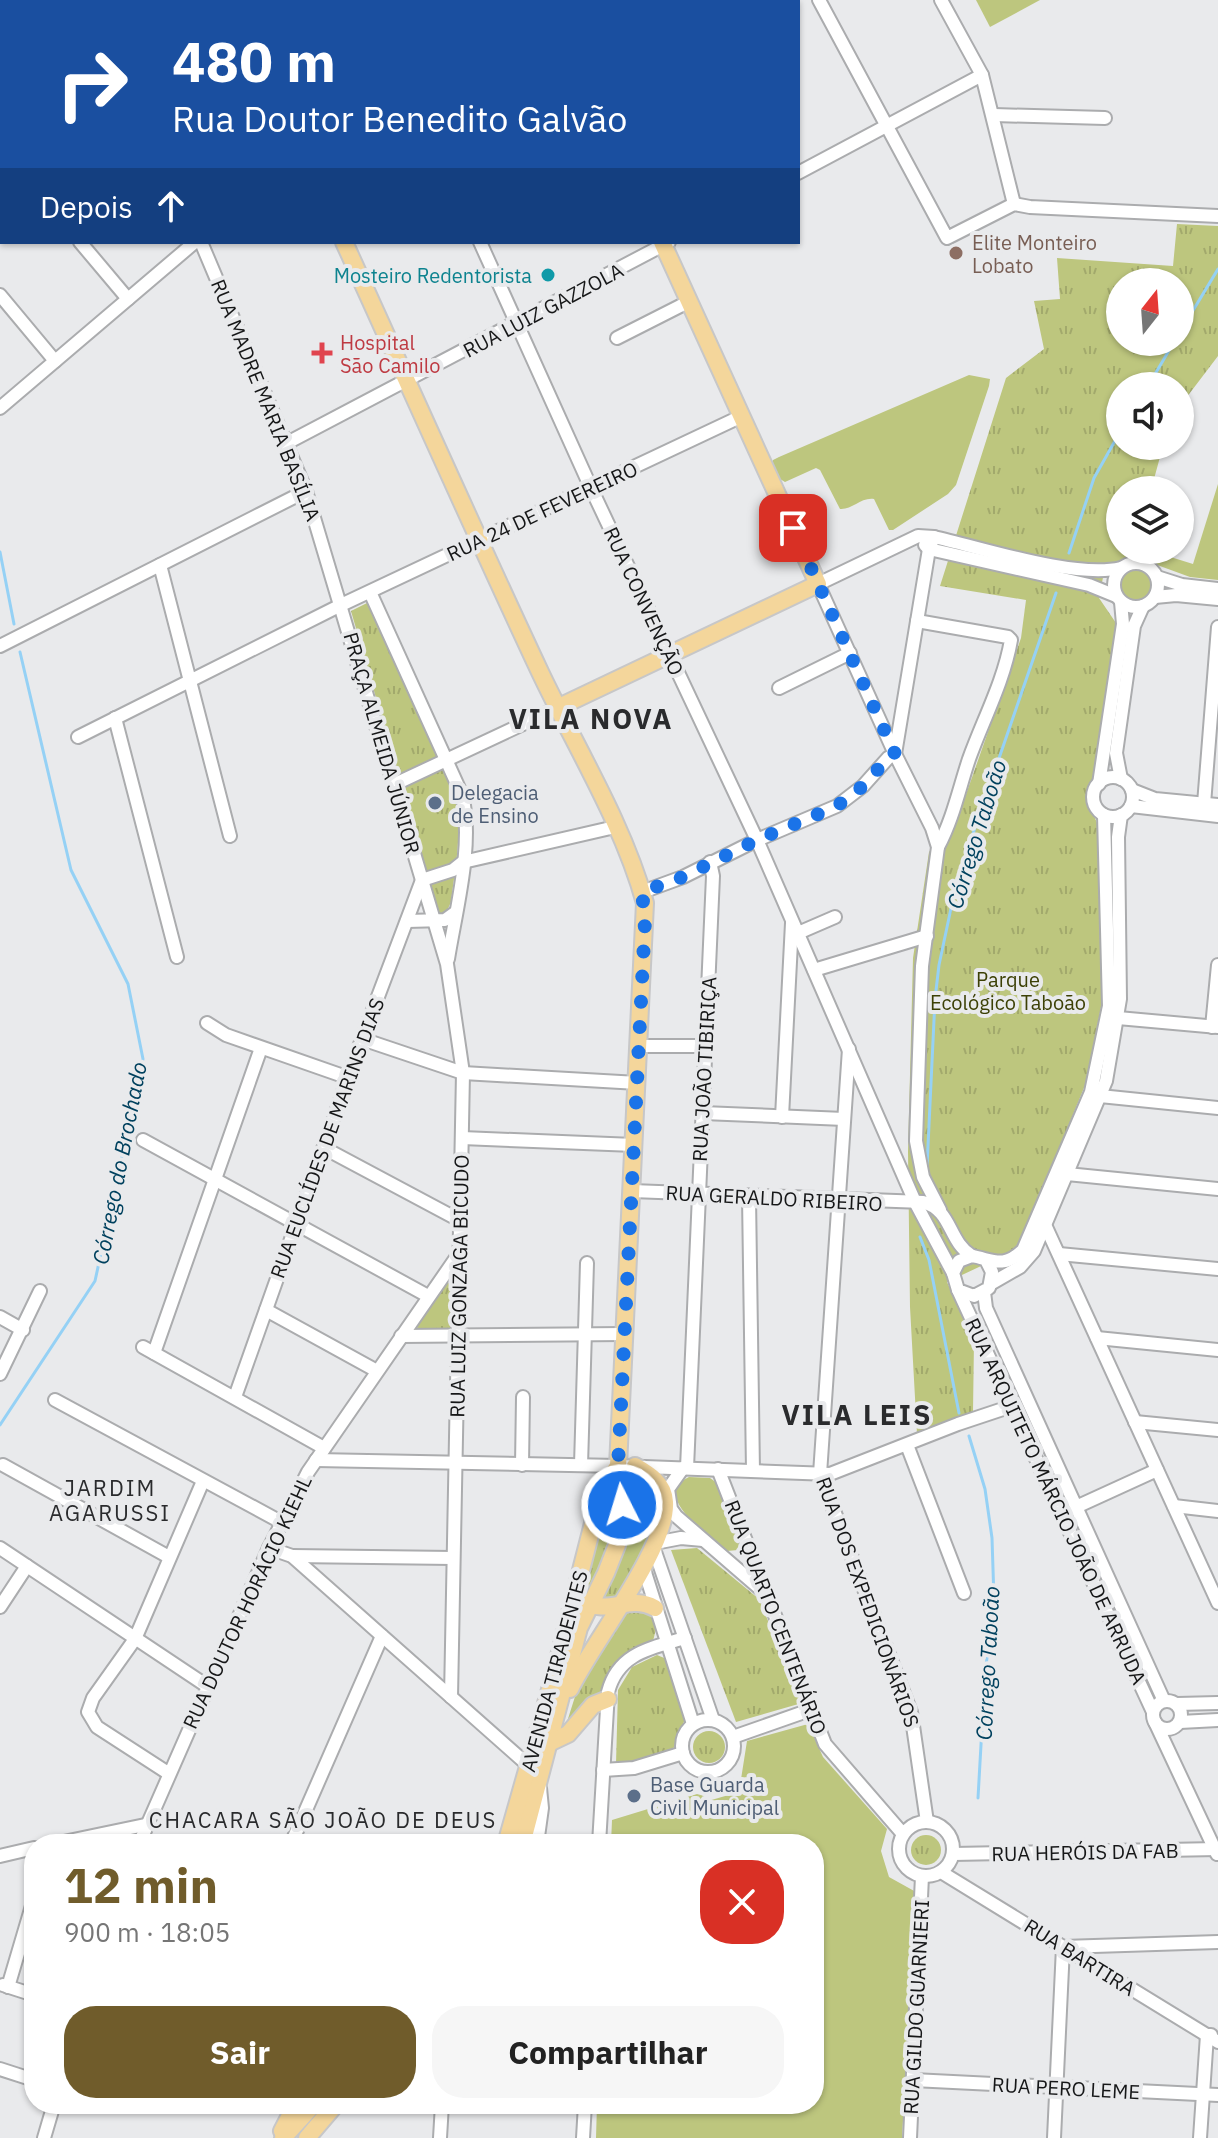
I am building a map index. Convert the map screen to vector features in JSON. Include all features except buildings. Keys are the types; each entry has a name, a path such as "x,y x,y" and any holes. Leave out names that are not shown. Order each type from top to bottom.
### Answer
{"main road":[{"path":"345,244 479,541 615,827 642,892 645,921 625,1334 626,1466 656,1480 665,1500 654,1545 595,1643 556,1719"},
{"path":"557,708 818,584 665,244"},
{"name":"AVENIDA TIRADENTES","path":"509,1834 601,1492 626,1466"},
{"name":"AVENIDA TIRADENTES","path":"525,1834 579,1628 606,1573 618,1539 626,1466"},
{"path":"575,1589 582,1601 599,1608 638,1602 655,1608"},
{"path":"549,1743 568,1734 593,1705 608,1699"},
{"path":"281,2138 292,2114"},
{"path":"281,2138 304,2114"},
{"path":"307,2138 328,2114"}],"street":[{"path":"819,0 947,238 1014,204 1218,216"},
{"path":"941,0 982,75 1014,204"},
{"path":"800,172 982,75"},
{"path":"994,115 1105,118"},
{"path":"82,244 128,299"},
{"path":"0,408 196,244"},
{"name":"RUA MADRE MARIA BASÍLIA","path":"199,244 306,491 341,605"},
{"name":"RUA CONVENÇÃO","path":"481,244 591,488 757,840 867,1086 905,1179 911,1203"},
{"name":"RUA LUIZ GAZZOLA","path":"287,443 663,244"},
{"path":"0,295 55,361"},
{"path":"617,338 690,301"},
{"name":"RUA 24 DE FEVEREIRO","path":"78,737 341,605 742,416"},
{"path":"0,646 306,491"},
{"path":"938,847 932,828 818,584 912,538 1089,585 1131,607 1143,606"},
{"path":"932,543 1074,570 1106,572 1139,563 1148,566 1157,577 1182,585 1218,589"},
{"path":"642,892 683,877 847,800 895,754 932,543"},
{"path":"160,565 230,836"},
{"path":"917,621 1010,638 1011,643 969,760 950,825 938,847 922,966 916,1141 923,1177 960,1248 987,1262 1010,1260 1023,1250 1096,1074 1110,997 1104,815 1094,801 1094,794 1099,784 1123,624 1114,581 1121,568"},
{"path":"1155,597 1157,577"},
{"path":"370,592 447,760 466,809 463,862 447,964"},
{"path":"1218,599 1176,595 1155,597 1143,606 1134,626 1116,753 1121,779 1132,790 1155,799 1218,805"},
{"name":"PRAÇA ALMEIDA JÚNIOR","path":"341,605 422,880"},
{"path":"1204,804 1218,627"},
{"path":"779,688 850,653"},
{"path":"393,785 557,708"},
{"path":"115,718 177,957"},
{"path":"1099,784 1107,778 1121,779"},
{"path":"911,1203 953,1273 958,1290 974,1296 1020,1267 1046,1227 1106,1081 1120,999 1118,837 1132,790"},
{"path":"1104,815 1126,811 1218,816"},
{"path":"422,880 453,870 463,862 615,827"},
{"name":"RUA JOÃO TIBIRIÇA","path":"710,862 713,876 706,1046 685,1468 668,1489 671,1509 676,1516 767,1595"},
{"path":"439,876 451,881 459,890"},
{"name":"RUA EUCLÍDES DE MARINS DIAS","path":"235,1397 422,880"},
{"name":"RUA LUIZ GONZAGA BICUDO","path":"422,880 447,964 463,1073 451,1697"},
{"path":"407,921 445,920 456,912"},
{"path":"798,933 835,917"},
{"path":"782,1117 792,920"},
{"path":"814,970 927,936"},
{"path":"1118,1018 1215,1027 1218,965"},
{"path":"207,1023 226,1035 349,1078"},
{"path":"362,1039 463,1073 638,1083"},
{"path":"639,1046 706,1046"},
{"name":"RUA DOS EXPEDICIONÁRIOS","path":"849,1046 820,1474 911,1712 927,1822"},
{"path":"261,1048 216,1181 148,1350 324,1448"},
{"path":"846,1087 855,1084 867,1086"},
{"path":"1100,1096 1218,1108"},
{"path":"703,1113 844,1119"},
{"path":"462,1138 634,1145"},
{"path":"143,1140 428,1296"},
{"path":"324,1148 459,1220"},
{"path":"1067,1174 1218,1189"},
{"name":"RUA GERALDO RIBEIRO","path":"632,1191 911,1203"},
{"path":"749,1197 753,1471"},
{"path":"911,1203 940,1210"},
{"path":"1046,1227 1218,1603"},
{"name":"RUA DOUTOR HORÁCIO KIEHL","path":"142,1834 281,1522 316,1460 459,1254"},
{"path":"1059,1254 1218,1269"},
{"path":"953,1273 959,1261 972,1256"},
{"path":"987,1262 992,1272 988,1288"},
{"path":"581,1465 587,1263"},
{"name":"RUA ARQUITETO MÁRCIO JOÃO DE ARRUDA","path":"988,1288 986,1308 1076,1507 1170,1703"},
{"name":"RUA ARQUITETO MÁRCIO JOÃO DE ARRUDA","path":"958,1290 1217,1852"},
{"path":"0,1374 40,1291"},
{"path":"266,1310 377,1371"},
{"path":"0,1317 23,1330"},
{"path":"412,1320 413,1329 420,1335"},
{"path":"401,1336 625,1334"},
{"path":"1097,1338 1218,1350"},
{"path":"522,1465 523,1397"},
{"path":"55,1400 281,1522"},
{"path":"316,1460 626,1466 830,1474 1012,1406"},
{"path":"1135,1422 1218,1430"},
{"path":"907,1445 964,1593"},
{"path":"3,1465 169,1557"},
{"name":"RUA QUARTO CENTENÁRIO","path":"718,1469 825,1744 903,1834"},
{"path":"1076,1507 1157,1470"},
{"path":"168,1773 97,1727 88,1712 93,1698 135,1639 203,1481"},
{"path":"1174,1506 1218,1511"},
{"path":"704,1540 681,1538 654,1545 713,1720"},
{"path":"723,1557 733,1556 748,1545"},
{"path":"0,1548 207,1686"},
{"path":"269,1548 292,1556 453,1558"},
{"path":"292,1556 529,1766"},
{"path":"0,1607 27,1566"},
{"path":"643,1566 693,1724"},
{"path":"295,1834 382,1636"},
{"path":"600,1834 612,1678 625,1661 638,1652 685,1638"},
{"path":"1168,1750 1181,1712 1170,1703"},
{"path":"1218,1703 1170,1703 1155,1707 1154,1717 1167,1729 1178,1724 1218,1720"},
{"path":"733,1737 810,1710"},
{"path":"713,1720 729,1729 734,1754 717,1771 700,1771 686,1761 683,1737 693,1724 713,1720"},
{"path":"603,1770 634,1768 683,1753"},
{"path":"538,1834 542,1808 540,1781"},
{"path":"927,1822 945,1829 952,1841 953,1854 941,1872 922,1876 914,1874 902,1864 898,1849 903,1834 913,1824 927,1822"},
{"path":"102,1834 145,1825"},
{"path":"0,1856 24,1850"},
{"name":"RUA HERÓIS DA FAB","path":"953,1854 1217,1852"},
{"name":"RUA BARTIRA","path":"941,1872 1214,2037"},
{"name":"RUA GILDO GUARNIERI","path":"910,2138 922,1876"},
{"path":"24,1928 4,1986 24,1992"},
{"path":"1054,2138 1063,1947 1218,1942"},
{"path":"1200,2138 1203,2094 1214,2037"},
{"path":"0,2069 24,2077"},
{"name":"RUA PERO LEME","path":"913,2080 1218,2095"},
{"path":"44,2138 51,2114"},
{"path":"440,2138 441,2114"},
{"path":"583,2138 584,2114"},
{"path":"320,2138 323,2120"}],"green space":[{"path":"976,0 1040,0 990,27"},
{"name":"Parque Ecológico Taboão","path":"1177,224 1218,226 1218,356 1194,388 1194,372 1106,372 1106,460 1159,460 1155,476 1106,476 1106,564 1112,564 1105,567 1099,598 1116,623 1097,774 1086,797 1100,830 1102,1002 1086,1083 1021,1241 1011,1252 947,1282 974,1341 973,1412 917,1434 910,1307 908,1152 913,958 929,852 957,820 1021,638 1026,600 940,586 1006,378 1044,349 1034,301 1060,299 1057,258 1173,266"},
{"path":"969,375 990,379 956,485 948,494 893,530 889,530 874,499 840,509 820,470 816,468 785,482 772,464 779,457"},
{"path":"1218,484 1218,580 1190,577 1154,564 1194,564"},
{"path":"1136,567 1149,572 1154,585 1149,598 1136,603 1123,598 1118,585 1123,572"},
{"path":"369,602 455,797 458,823 456,863 451,902 442,915 438,913 351,611"},
{"path":"445,1282 452,1284 453,1288 453,1325 448,1330 418,1329 416,1325"},
{"path":"689,1477 710,1478 717,1483 743,1544 738,1550 727,1551 697,1526 679,1505 676,1495 678,1485"},
{"path":"634,1478 655,1489 660,1502 659,1510 631,1576 618,1596 603,1605 600,1602 624,1543 628,1480"},
{"path":"610,1491 608,1543 600,1568 587,1592 584,1585 605,1496"},
{"path":"697,1548 759,1599 802,1703 736,1722 671,1550"},
{"path":"632,1609 652,1613 656,1629 653,1641 640,1647 604,1696 566,1725 579,1684 622,1616"},
{"path":"657,1655 669,1660 685,1719 672,1752 634,1765 616,1764 618,1690 632,1667"},
{"path":"808,1724 823,1757 887,1829 881,1851 889,1877 916,1892 902,2138 596,2138 597,2114 824,2114 824,1834 611,1834 612,1820 697,1794 708,1801 739,1792 747,1741"},
{"path":"709,1731 720,1736 725,1747 720,1758 709,1763 698,1758 693,1747 698,1736"},
{"path":"926,1835 932,1836 940,1844 940,1856 932,1864 926,1865 920,1864 912,1856 911,1850 912,1844 920,1836"}],"waterway":[{"name":"Córrego Taboão","path":"1194,309 1218,269"},
{"name":"Córrego Taboão","path":"1156,372 1166,356"},
{"name":"Córrego Taboão","path":"1069,553 1094,478 1106,457"},
{"name":"Córrego do Brochado","path":"0,552 14,624"},
{"name":"Córrego Taboão","path":"927,1167 935,999 957,880 1056,593"},
{"name":"Córrego do Brochado","path":"0,1425 95,1281 143,1059 128,984 71,870 20,652"},
{"name":"Córrego Taboão","path":"920,1237 929,1260 959,1413"},
{"name":"Córrego Taboão","path":"969,1436 985,1489 992,1538 994,1600 985,1674 978,1798"}],"place":[{"name":"Elite Monteiro Lobato","path":"956,253"},
{"name":"Mosteiro Redentorista","path":"548,275"},
{"name":"Hospital São Camilo","path":"322,353"},
{"name":"Delegacia de Ensino","path":"435,803"},
{"name":"Base Guarda Civil Municipal","path":"634,1796"}],"district":[{"name":"VILA NOVA","path":"591,718"},
{"name":"VILA LEIS","path":"857,1414"},
{"name":"JARDIM AGARUSSI","path":"110,1500"},
{"name":"CHACARA SÃO JOÃO DE DEUS","path":"323,1819"}],"route":[{"path":"622,1505 618,1466 645,921 642,892 683,877 757,840 837,806 863,786 895,754 793,528"}]}
